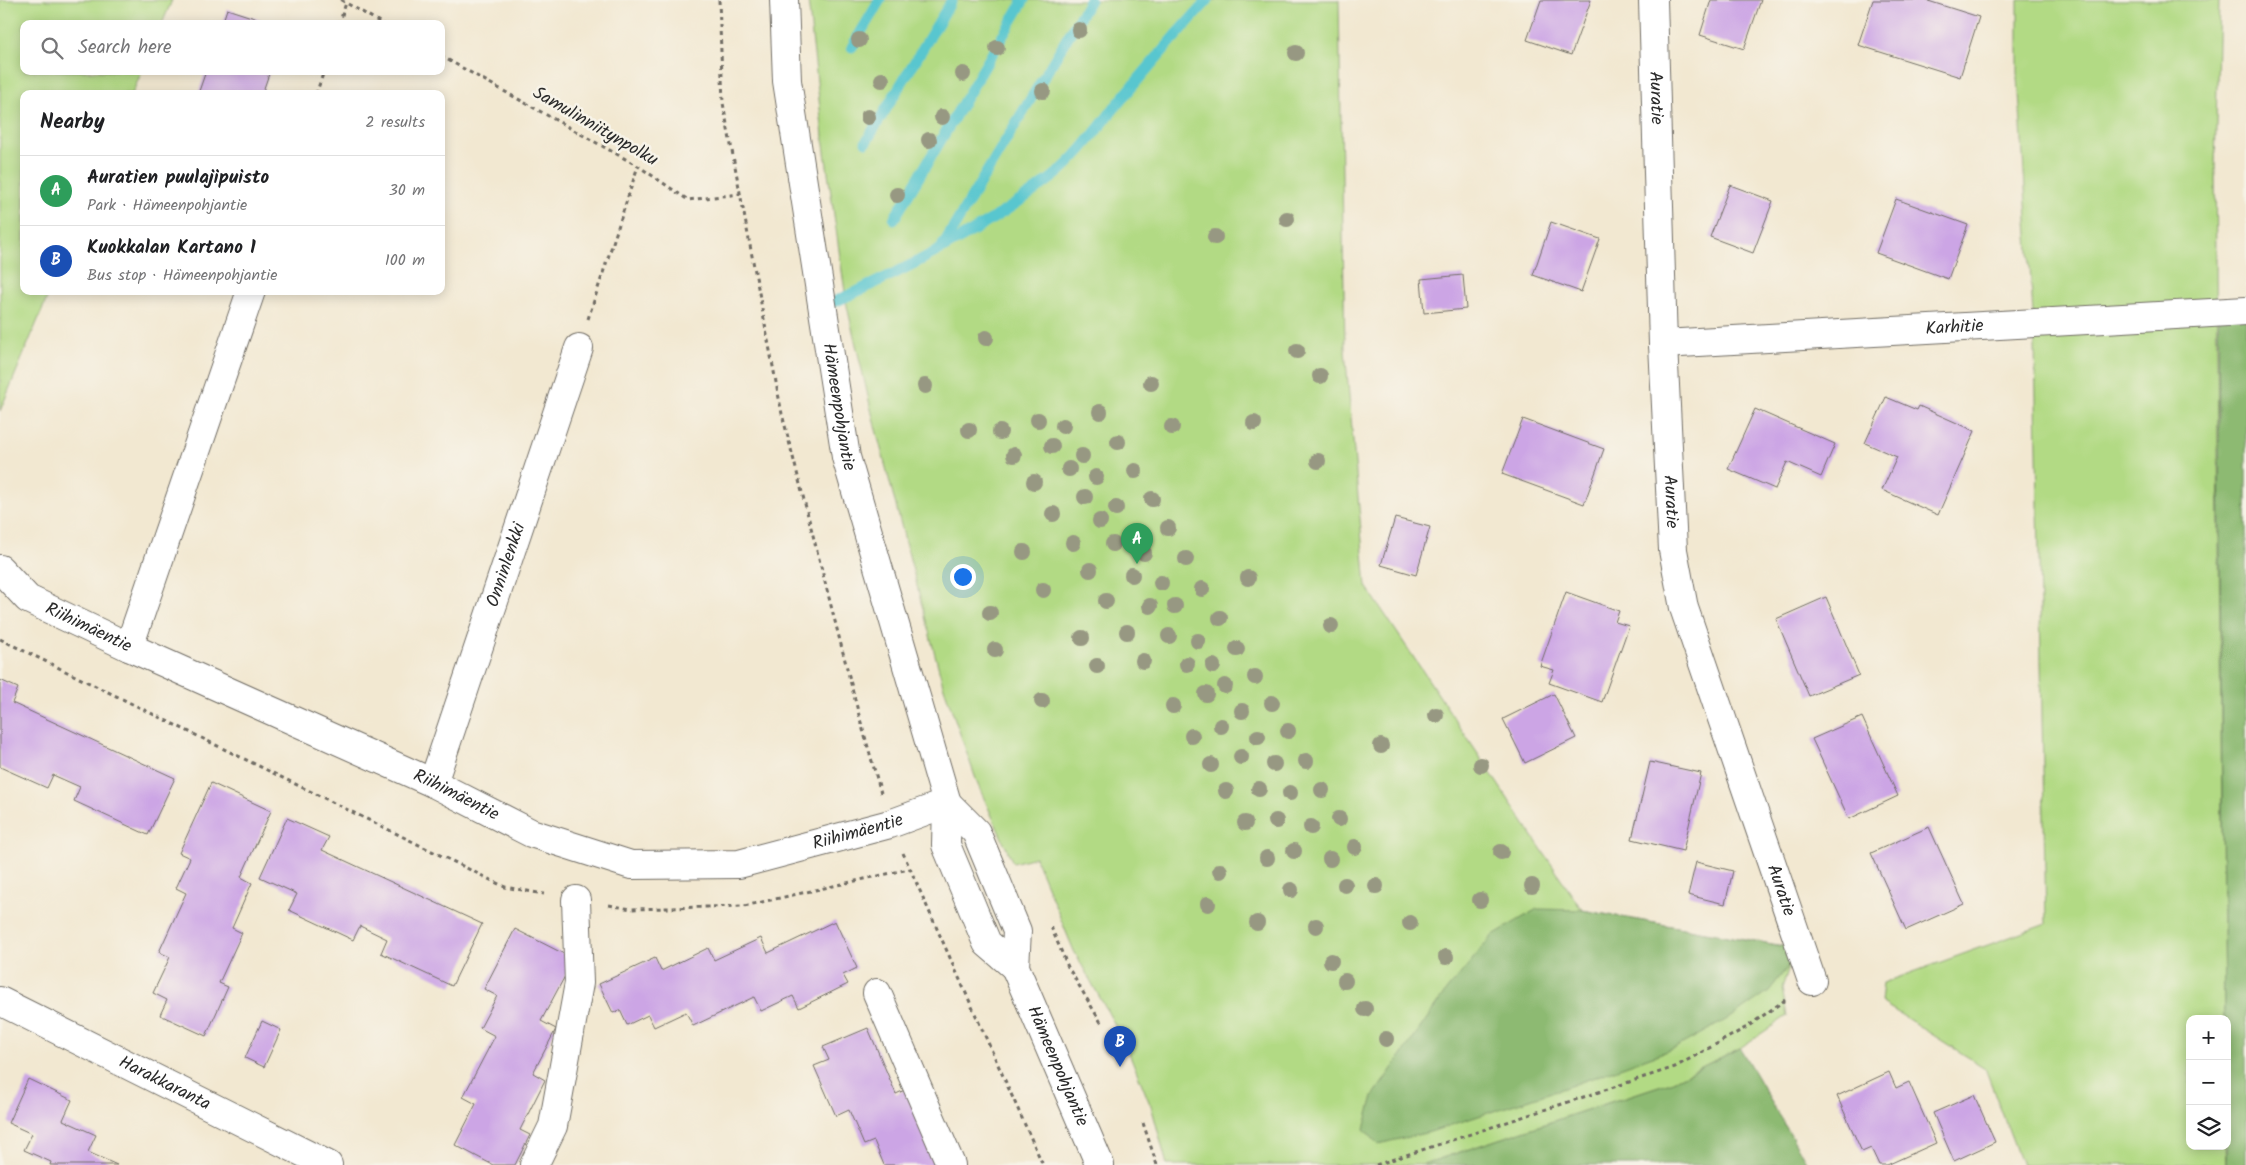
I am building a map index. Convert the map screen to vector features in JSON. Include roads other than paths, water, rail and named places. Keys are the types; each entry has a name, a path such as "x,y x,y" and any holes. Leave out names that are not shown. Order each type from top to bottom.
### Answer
{"street":[{"name":"Hämeenpohjantie","path":"784,0 787,81 846,457 947,803 976,832 1017,931 1016,967 1100,1165"},
{"name":"Auratie","path":"1653,0 1663,344 1673,550 1684,608 1812,981"},
{"path":"129,647 250,295"},
{"name":"Karhitie","path":"1663,344 2246,311"},
{"name":"Onninlenkki","path":"433,783 579,348"},
{"name":"Riihimäentie","path":"0,569 28,599 129,647 433,783 531,833 631,865 739,864 890,824 947,803"},
{"path":"534,1165 553,1126 579,983 576,900"},
{"path":"877,993 951,1165"},
{"name":"Harakkaranta","path":"0,1001 328,1165"}],"waterway":[{"path":"852,47 880,0"},
{"path":"866,142 952,0"},
{"path":"894,219 1024,0"},
{"path":"943,245 1090,0"},
{"path":"823,307 942,249 999,215 1053,177 1078,153 1208,0"}],"place":[{"name":"Auratien puulajipuisto","path":"1137,564"},
{"name":"Kuokkalan Kartano 1","path":"1120,1067"}]}
